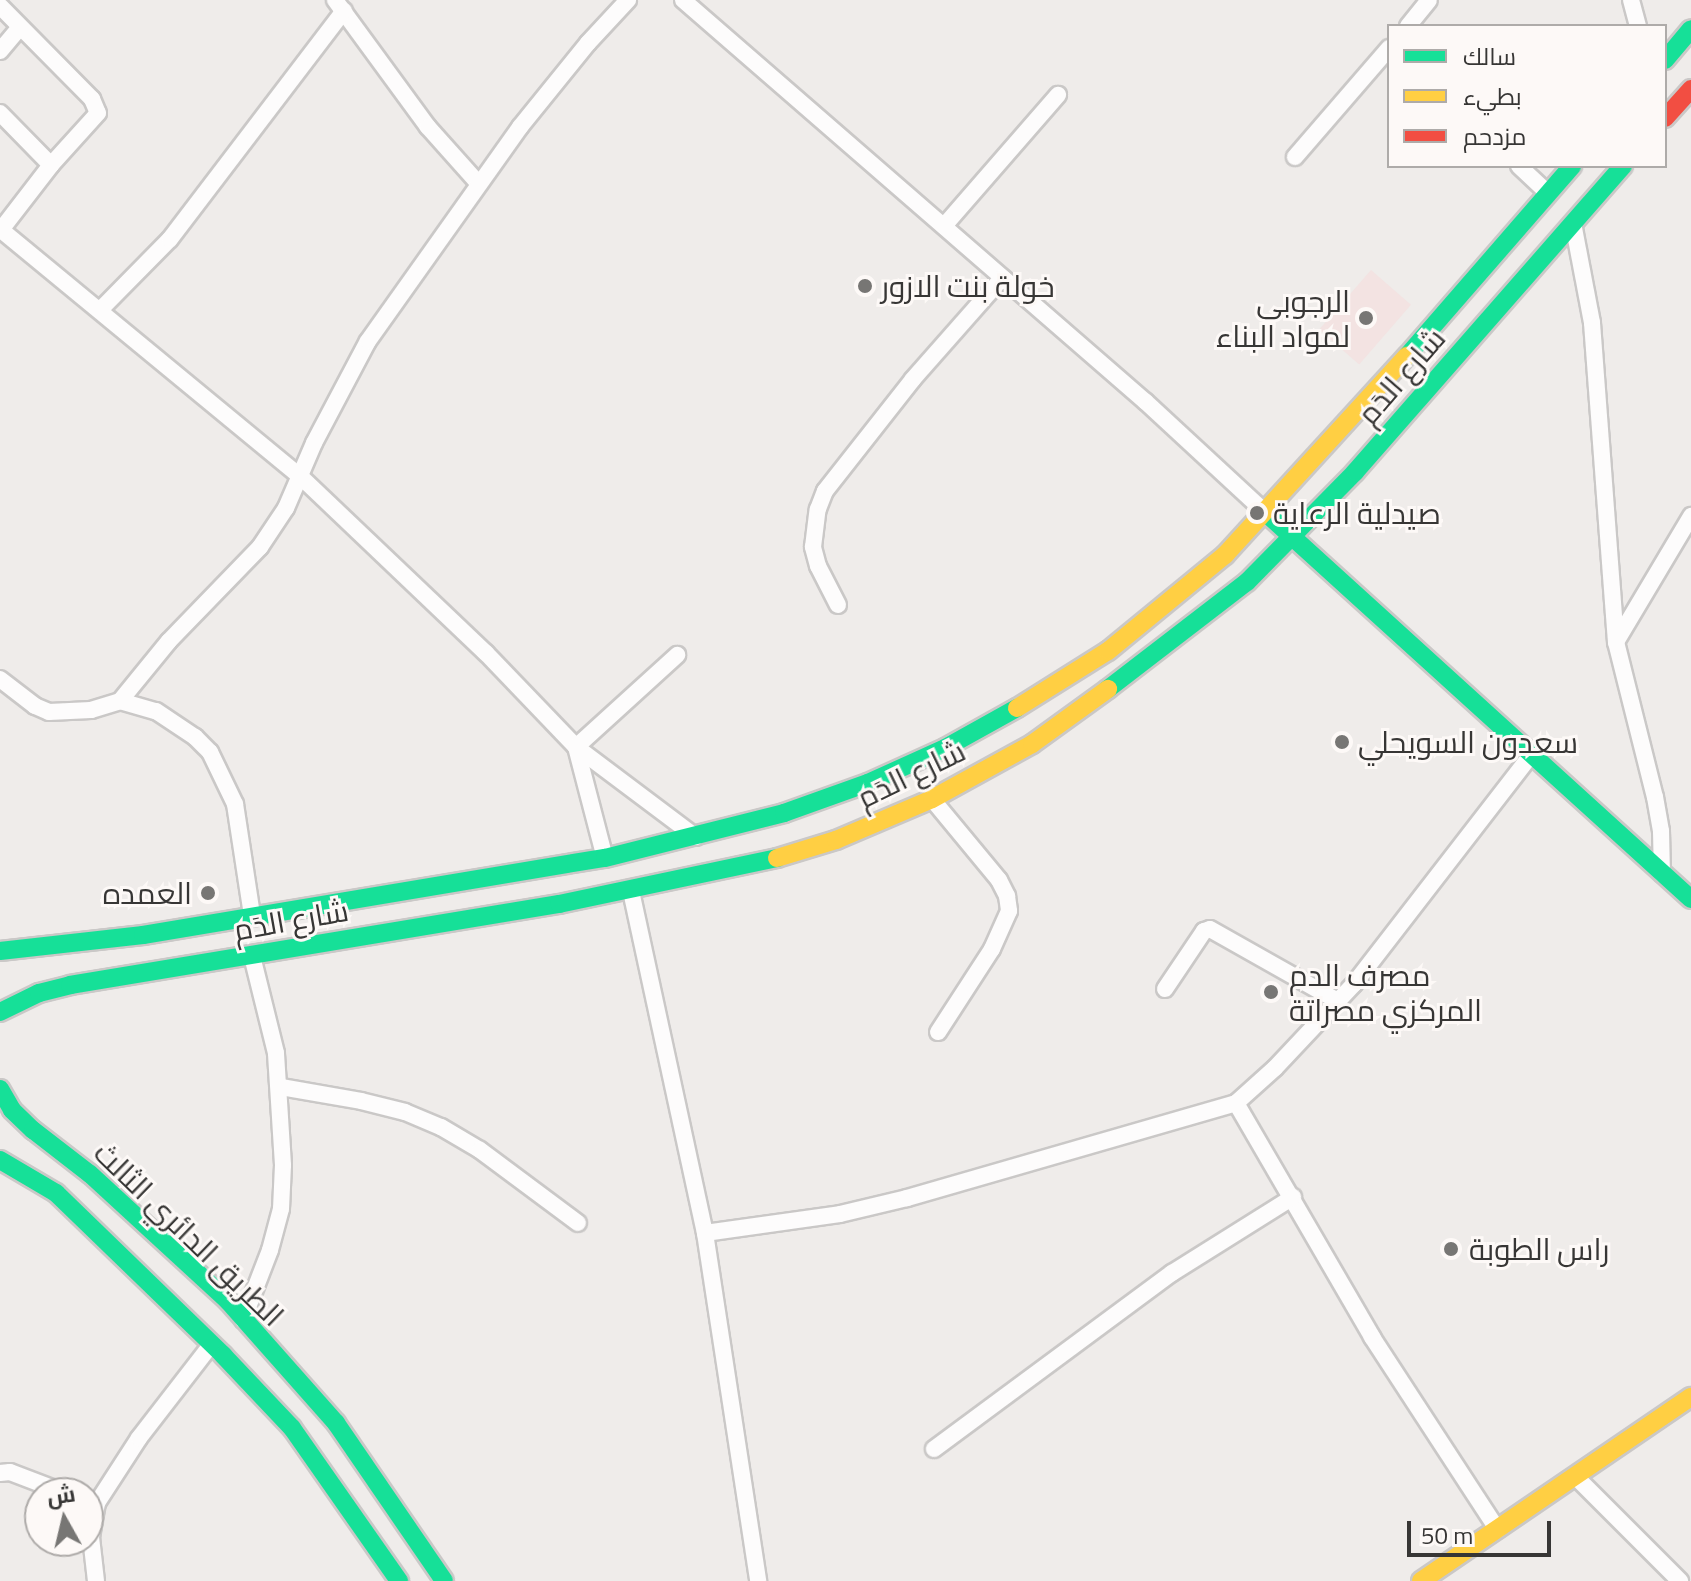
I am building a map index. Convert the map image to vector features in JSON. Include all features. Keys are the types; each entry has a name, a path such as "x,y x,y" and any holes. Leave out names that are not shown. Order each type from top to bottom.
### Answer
{"main road":[{"path":"1667,58 1691,29"},
{"path":"1667,116 1691,89"},
{"name":"شارع الدَم","path":"0,951 97,942 605,858 784,813 868,783 971,735 1034,700 1108,651 1225,555 1266,513 1570,168"},
{"name":"شارع الدَم","path":"0,1012 39,993 70,985 631,891 795,854 932,799 1032,744 1114,687 1247,582 1355,472 1621,168"},
{"path":"1266,513 1294,535 1691,899"},
{"name":"الطريق الدائري الثالث","path":"0,1089 12,1110 33,1130 90,1174 228,1301 336,1423 444,1581"},
{"name":"الطريق الدائري الثالث","path":"0,1160 56,1193 292,1428 399,1581"},
{"path":"1421,1581 1577,1478 1691,1397"}],"street":[{"path":"120,701 169,641 260,547 301,477 368,341 478,183 588,43 628,0"},
{"path":"683,0 1146,402 1266,513"},
{"path":"1410,24 1429,0"},
{"path":"1631,0 1637,24"},
{"path":"0,6 92,99 98,109 92,123 51,165 1,230 101,309 301,477 486,653 576,747 696,837"},
{"path":"101,309 170,239 340,6 428,127 478,183"},
{"path":"0,51 20,27"},
{"path":"1295,157 1387,50"},
{"path":"944,226 1058,95"},
{"path":"0,113 51,165"},
{"path":"1521,168 1548,193"},
{"path":"1573,223 1592,323 1616,642 1655,797 1661,831 1662,874"},
{"path":"838,605 818,566 813,547 818,509 825,491 913,379 1002,278"},
{"path":"1616,642 1691,516"},
{"path":"576,747 677,655"},
{"path":"0,679 35,706 49,712 72,713 120,701 172,719 210,752 235,804 252,915"},
{"path":"576,747 605,858"},
{"path":"705,1233 840,1214 907,1198 1236,1103 1275,1068 1338,1001 1531,755"},
{"path":"932,799 999,880 1007,896 1009,911 992,949 938,1032"},
{"path":"631,891 705,1233 758,1581"},
{"path":"1165,989 1204,931 1210,929 1338,1001"},
{"path":"243,1320 270,1250 281,1209 281,1087 276,1053 252,956"},
{"path":"281,1087 361,1101 405,1112 441,1127 480,1150 578,1223"},
{"path":"1236,1103 1372,1337 1498,1530"},
{"path":"934,1449 1172,1273 1293,1197"},
{"path":"104,1486 211,1345"},
{"path":"0,1473 10,1472 24,1477"},
{"path":"1577,1478 1680,1581"},
{"path":"93,1557 96,1581"}],"shaded area":[{"name":"الرجوبي لمواد البناء","path":"1371,270 1411,305 1359,364 1319,330"}],"traffic: fast":[{"path":"1667,58 1691,29"},
{"path":"1407,356 1570,168"},
{"path":"1108,689 1247,582 1355,472 1621,168"},
{"path":"1266,513 1691,899"},
{"path":"0,951 143,935 605,858 784,813 868,783 945,748 1017,708"},
{"path":"0,1012 39,993 70,985 559,904 777,858"},
{"path":"0,1089 12,1110 33,1130 90,1174 228,1301 336,1423 444,1581"},
{"path":"0,1160 56,1193 223,1355 292,1428 399,1581"}],"traffic: slow":[{"path":"1017,708 1108,651 1225,555 1407,356"},
{"path":"777,858 836,840 932,799 1032,744 1108,689"},
{"path":"1421,1581 1691,1397"}],"traffic: jam":[{"path":"1667,116 1691,89"}],"place":[{"name":"خولة بنت الازور","path":"865,286"},
{"name":"الرجوبي لمواد البناء","path":"1366,318"},
{"name":"صيدلية الرعاية","path":"1257,513"},
{"name":"سعدون السويحلي","path":"1342,742"},
{"name":"العمده","path":"208,893"},
{"name":"مصرف الدم المركزي مصراتة","path":"1271,992"},
{"name":"راس الطوبة","path":"1451,1249"}]}
